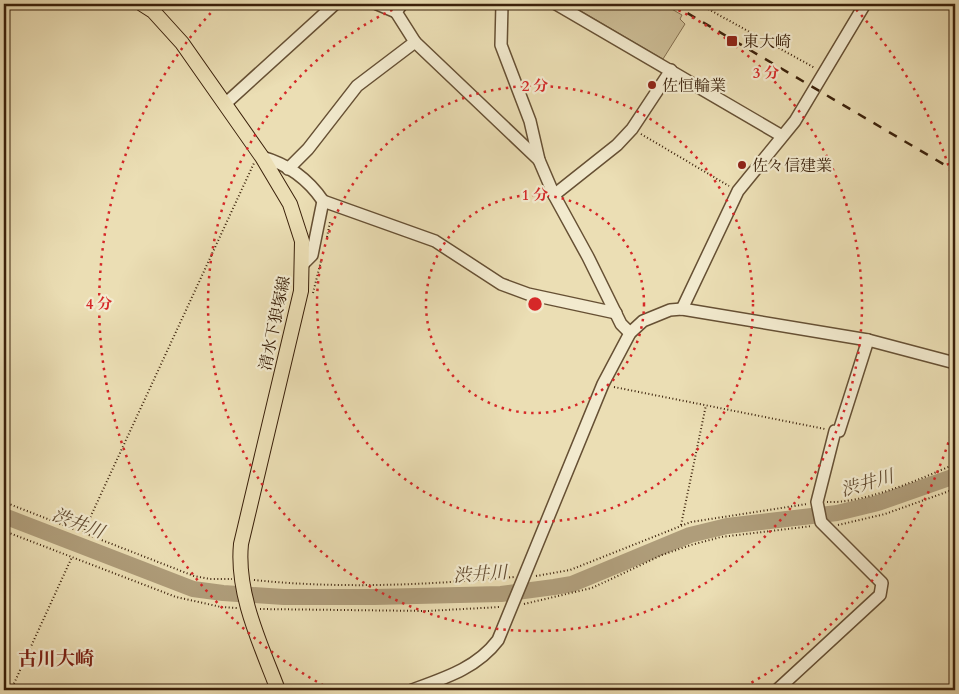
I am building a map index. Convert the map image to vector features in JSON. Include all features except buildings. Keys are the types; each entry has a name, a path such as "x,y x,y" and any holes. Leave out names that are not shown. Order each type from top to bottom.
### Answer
{"main road":[{"name":"清水下狼塚線","path":"142,4 153,11 173,32 262,157 286,197 297,222 302,241 301,291 240,544 242,583 278,690"}],"street":[{"path":"225,104 335,4"},
{"path":"378,4 399,8 415,42 538,160"},
{"path":"502,4 501,45 530,121 538,160 554,195 621,324 630,333"},
{"path":"556,4 782,136"},
{"path":"682,309 738,191 795,121 865,4"},
{"path":"288,169 308,149 357,86 415,42"},
{"path":"554,195 617,145 632,129 670,70"},
{"path":"262,157 274,160 306,179 323,201 434,241 501,284 544,299 616,313"},
{"path":"303,264 312,255 323,201"},
{"path":"412,690 464,671 491,650 498,640 603,384 630,333 643,321 670,310 682,309 868,340 955,363"},
{"path":"777,690 880,595 882,589 882,583 825,526 817,504 834,431 839,432 868,340"}],"path":[{"path":"699,4 824,73"},
{"path":"632,129 738,191"},
{"path":"83,533 251,165 262,157"},
{"path":"603,384 834,431"},
{"path":"681,525 706,405"},
{"path":"4,502 194,576 242,583 420,585 544,576 570,570 681,525 711,518 849,500 883,491 955,464"},
{"path":"4,531 176,597 221,607 248,605 427,611 513,604 592,588 662,556 721,537 837,525 885,514 955,488"},
{"path":"11,690 72,557"}],"shaded area":[{"path":"569,4 663,4 682,15 680,19 685,24 663,59"}],"waterway":[{"name":"渋井川","path":"4,516 193,589 284,597 501,594 572,584 690,535 727,526 837,513 878,503 955,476"}],"railway":[{"path":"672,4 955,171"}],"place":[{"name":"東大崎","path":"732,41"},
{"name":"佐恒輪業","path":"652,85"},
{"name":"佐々信建業","path":"742,165"}],"district":[{"name":"古川大崎","path":"56,658"}]}
